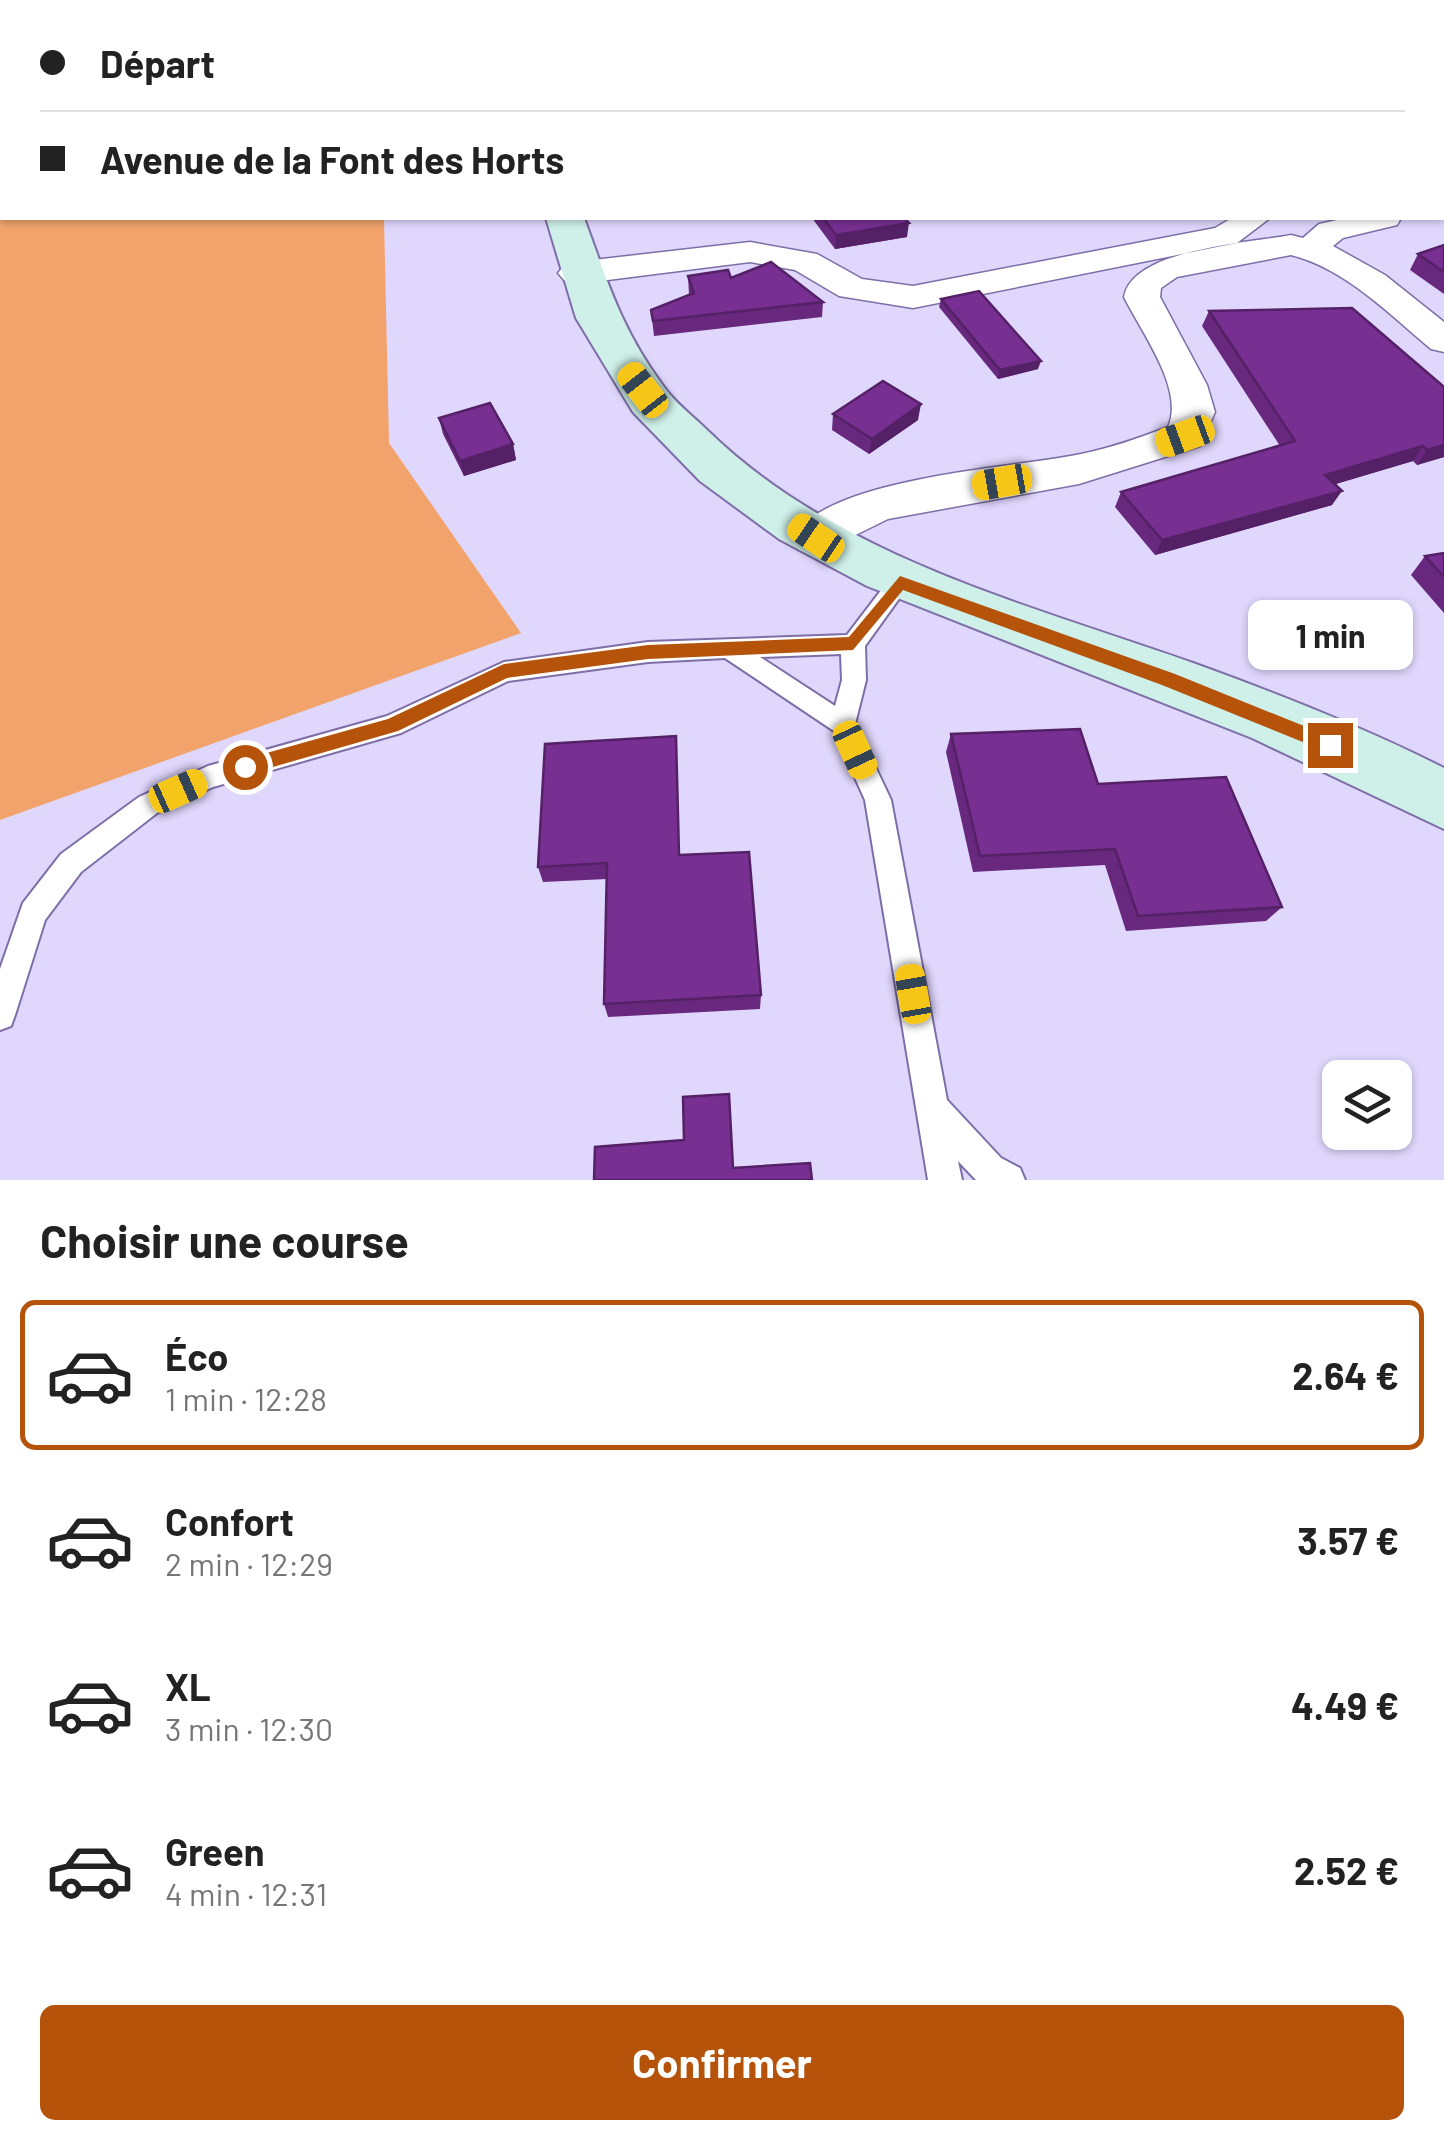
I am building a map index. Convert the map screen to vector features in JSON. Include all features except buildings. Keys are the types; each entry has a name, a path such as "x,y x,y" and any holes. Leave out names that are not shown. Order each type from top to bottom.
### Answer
{"main road":[{"path":"565,220 576,273 628,371 670,422 742,490 816,538 900,582 1296,729 1444,800"}],"street":[{"path":"576,273 750,252 805,261 852,288 913,297 1225,236 1251,220"},
{"path":"1310,248 1331,232 1377,220"},
{"path":"816,538 831,524 893,502 1111,462 1185,436 1195,412 1187,384 1142,298 1144,284 1166,268 1291,245 1310,248 1336,258 1444,341"}],"lane":[{"path":"844,724 854,680 853,644 900,582"},
{"path":"0,1015 32,913 72,864 148,804 208,778 392,725 504,672 648,652 853,644"},
{"path":"729,648 844,724 878,800 945,1180"},
{"path":"934,1110 990,1170 1008,1180"}],"shaded area":[{"path":"0,220 384,220 389,443 521,633 0,820"}],"route":[{"path":"245,767 392,725 504,672 648,652 853,644 900,582 1168,680 1330,745"}]}
